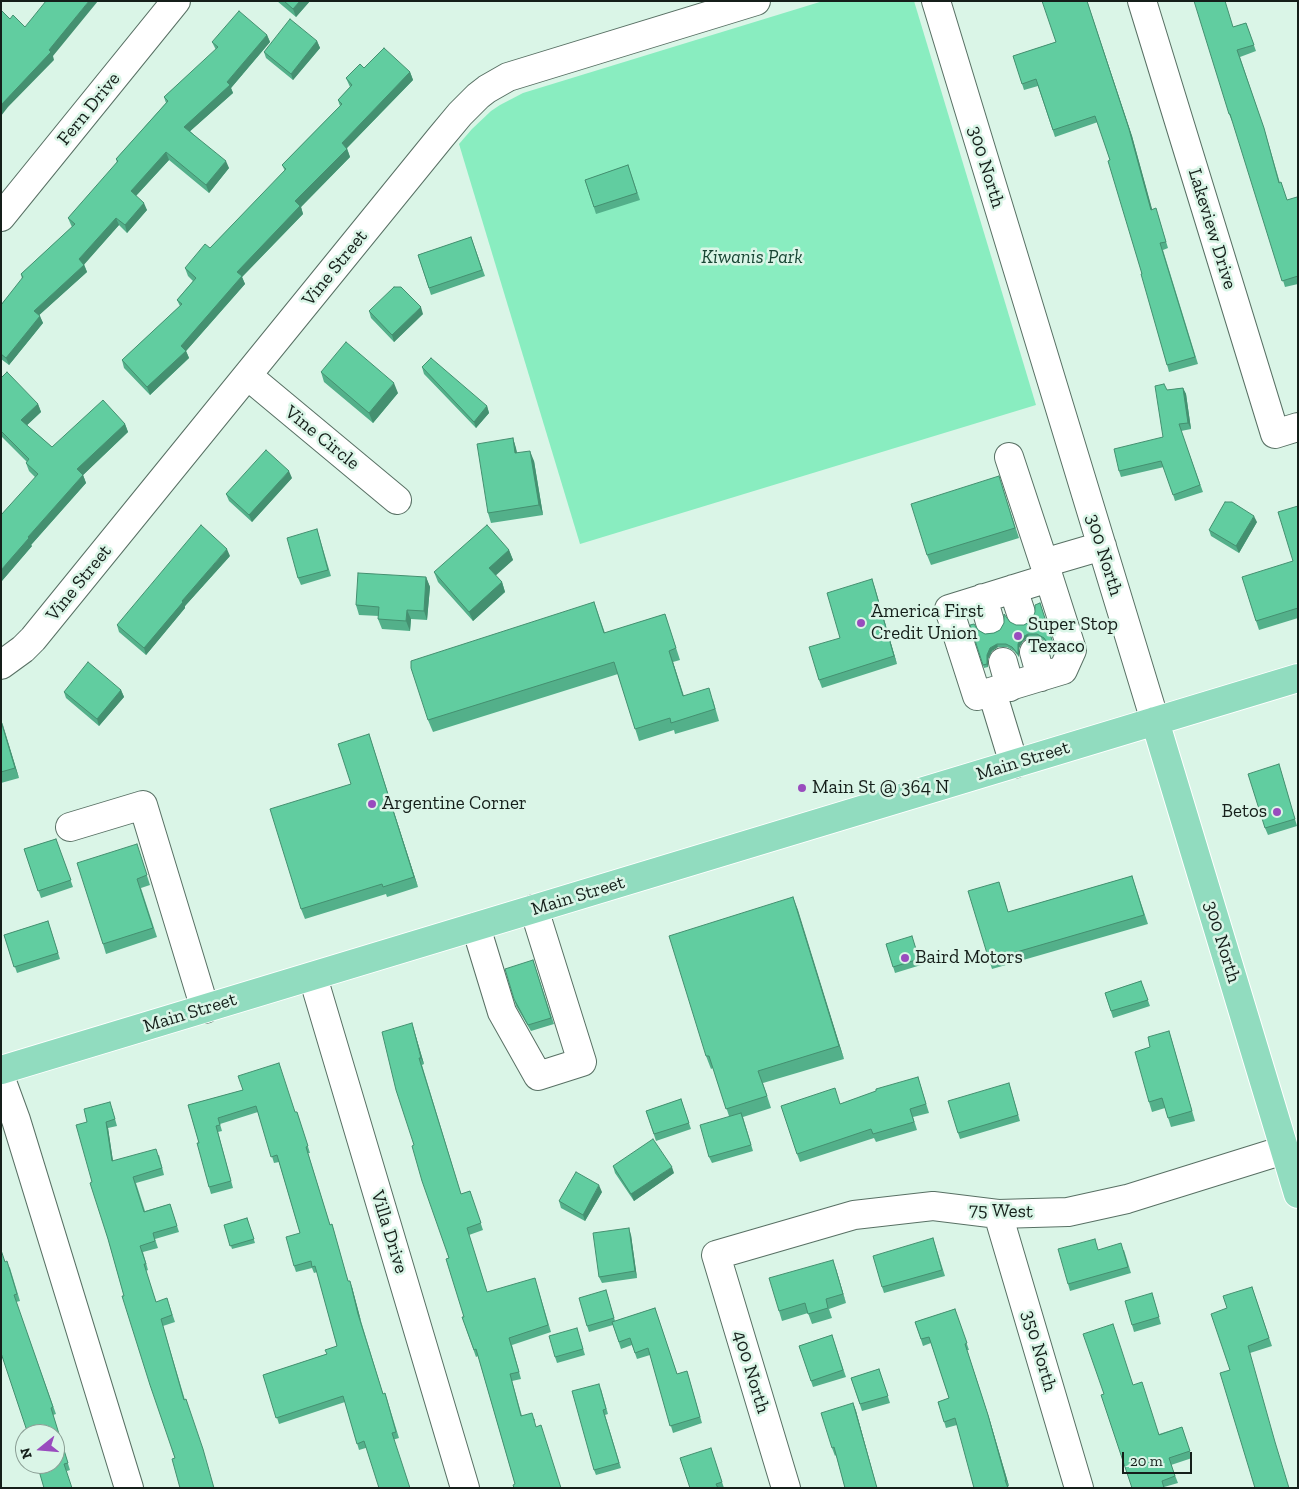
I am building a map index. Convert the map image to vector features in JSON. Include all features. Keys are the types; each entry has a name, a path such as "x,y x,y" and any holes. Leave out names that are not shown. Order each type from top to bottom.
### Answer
{"main road":[{"name":"Main Street","path":"1,1070 1298,678"},
{"name":"300 North","path":"1154,721 1298,1194"}],"street":[{"name":"Fern Drive","path":"1,217 176,1"},
{"name":"Vine Street","path":"1,665 14,657 33,639 460,114 487,89 508,77 756,1"},
{"name":"300 North","path":"936,1 1154,721"},
{"name":"Lakeview Drive","path":"1142,1 1275,434 1298,427"},
{"name":"Vine Circle","path":"248,376 397,500"},
{"path":"1010,457 1046,570 1072,650 1063,670 1037,665 1002,680 977,696 949,609 987,610 1017,601 1046,570 1102,546"},
{"path":"1002,680 1014,764"},
{"path":"70,826 143,805 205,1009"},
{"path":"476,927 502,1012 538,1076 582,1062 534,909"},
{"name":"Villa Drive","path":"312,977 465,1488"},
{"path":"1,1079 16,1120 129,1488"},
{"name":"75 West","path":"716,1255 854,1215 933,1206 998,1214 1068,1212 1127,1199 1284,1150"},
{"name":"350 North","path":"998,1214 1078,1488"},
{"name":"400 North","path":"716,1255 786,1488"}],"green space":[{"name":"Kiwanis Park","path":"823,1 914,1 1036,405 580,544 459,144 491,111 523,93"}],"building":[{"path":"46,1 89,1 49,50 51,52 1,105 1,10 10,19 13,15 25,27"},
{"path":"284,1 300,1 293,9"},
{"path":"1042,1 1087,1 1129,129 1151,210 1156,208 1166,242 1160,243 1195,357 1167,365 1108,161 1110,160 1095,116 1053,130 1036,79 1022,84 1013,56 1056,42"},
{"path":"1194,1 1225,1 1233,27 1246,23 1254,45 1237,50 1264,128 1279,183 1281,182 1287,200 1297,197 1298,199 1298,276 1282,281"},
{"path":"239,11 267,35 227,82 230,85 184,127 226,161 206,185 166,152 131,191 144,203 125,225 116,218 79,259 84,265 34,311 40,316 6,358 1,354 1,305 23,277 21,274 75,224 68,218 118,161 116,159 168,101 164,97 218,47 212,42"},
{"path":"290,19 317,41 291,74 264,52"},
{"path":"384,48 410,72 342,143 347,149 295,201 300,206 237,272 242,276 181,346 186,351 147,387 122,360 182,304 177,300 196,278 185,268 205,244 210,248 286,169 282,165 342,104 338,100 352,85 346,78 360,64 364,68"},
{"path":"628,165 637,193 594,207 585,180"},
{"path":"471,237 482,270 429,288 418,255"},
{"path":"394,287 401,287 421,307 392,335 369,311"},
{"path":"346,342 394,383 369,413 321,372"},
{"path":"431,358 487,406 474,422 422,367"},
{"path":"7,372 38,404 21,420 52,447 103,400 125,424 77,469 83,475 1,570 1,515 38,474 26,463 29,459 1,431 1,378"},
{"path":"1164,384 1167,390 1183,388 1188,423 1179,424 1200,485 1173,495 1161,461 1119,471 1114,449 1163,437 1155,386"},
{"path":"513,438 515,453 530,451 539,505 488,513 477,444"},
{"path":"266,450 289,471 249,515 226,494"},
{"path":"999,476 1015,528 927,555 911,504"},
{"path":"1225,502 1232,502 1254,516 1236,546 1209,530"},
{"path":"1298,506 1298,608 1256,621 1242,577 1293,561 1278,512"},
{"path":"201,525 227,549 144,648 117,625"},
{"path":"487,525 509,550 489,568 502,582 469,612 434,572"},
{"path":"317,529 328,570 298,578 287,538"},
{"path":"358,573 426,577 424,611 407,610 406,621 378,619 379,607 356,605"},
{"name":"America First Credit Union","path":"872,579 894,656 819,680 809,647 840,638 827,593"},
{"path":"594,602 604,633 665,614 676,648 669,651 683,696 709,688 715,709 671,723 670,718 635,729 614,662 428,720 411,668 411,661"},
{"path":"1040,603 1053,643 1048,644 1044,638 1037,634 1028,634 1021,638 1018,644 1018,654 1012,647 1006,644 997,644 990,648 987,655 987,664 983,665 970,625 974,624 978,630 985,634 994,633 1000,630 1004,623 1004,614 1010,622 1016,625 1024,625 1032,620 1035,605"},
{"path":"88,662 121,690 97,719 64,692"},
{"path":"1,721 15,768 1,772"},
{"path":"369,734 414,877 383,887 382,884 301,909 270,809 351,784 338,744"},
{"name":"Betos","path":"1279,764 1295,819 1265,828 1248,774"},
{"path":"56,839 71,880 38,891 24,849"},
{"path":"137,844 147,875 137,879 153,928 103,944 77,863"},
{"path":"1132,876 1144,915 989,960 968,891 999,882 1008,912"},
{"path":"793,897 839,1046 758,1071 767,1096 726,1109 709,1056 706,1056 669,936"},
{"path":"48,921 58,953 14,967 4,935"},
{"name":"Baird Motors","path":"912,936 919,959 893,967 886,944"},
{"path":"533,960 551,1018 528,1025 514,999 505,969"},
{"path":"1141,981 1148,1000 1111,1011 1105,993"},
{"path":"412,1023 421,1058 419,1058 461,1194 470,1191 481,1223 467,1228 487,1292 535,1278 548,1325 509,1338 519,1372 510,1374 521,1416 532,1413 536,1427 541,1425 561,1488 514,1488 513,1485 515,1484 476,1349 474,1350 462,1317 464,1317 446,1259 449,1258 422,1181 412,1146 414,1145 396,1090 382,1032"},
{"path":"1169,1031 1192,1111 1168,1118 1162,1098 1149,1102 1135,1052 1150,1047 1148,1037"},
{"path":"279,1063 308,1146 306,1147 330,1225 332,1224 348,1281 350,1281 358,1314 383,1394 385,1393 396,1432 392,1433 410,1488 379,1488 364,1441 357,1444 343,1396 276,1418 263,1375 327,1354 325,1350 337,1346 315,1266 312,1267 311,1261 294,1266 286,1237 300,1233 277,1155 271,1157 256,1106 218,1118 220,1125 216,1126 231,1181 209,1187 188,1105 243,1090 238,1076"},
{"path":"918,1077 926,1104 910,1109 914,1122 873,1134 871,1129 797,1154 781,1106 835,1088 840,1104 876,1091 876,1089"},
{"path":"1009,1083 1018,1115 958,1133 948,1101"},
{"path":"681,1099 689,1123 654,1134 646,1111"},
{"path":"110,1102 115,1119 106,1122 112,1161 156,1149 162,1168 133,1177 144,1212 170,1204 177,1226 153,1233 155,1241 140,1246 156,1302 167,1298 172,1315 161,1319 184,1400 186,1399 214,1488 180,1488 172,1459 175,1458 122,1296 124,1296 108,1239 90,1183 92,1182 76,1125 87,1122 84,1109"},
{"path":"741,1113 751,1145 709,1157 700,1125"},
{"path":"653,1139 672,1167 631,1194 613,1166"},
{"path":"576,1172 599,1185 583,1215 559,1201"},
{"path":"247,1218 254,1239 230,1246 224,1225"},
{"path":"629,1228 635,1271 599,1277 593,1233"},
{"path":"933,1238 942,1270 882,1287 873,1256"},
{"path":"1095,1239 1098,1250 1121,1243 1128,1267 1068,1284 1058,1249"},
{"path":"1,1250 5,1262 7,1261 17,1294 14,1295 53,1407 51,1408 56,1424 25,1424 1,1353"},
{"path":"833,1260 843,1294 826,1299 828,1308 808,1314 805,1303 779,1311 769,1278"},
{"path":"1252,1287 1269,1338 1248,1346 1289,1488 1255,1488 1220,1373 1230,1370 1211,1314 1227,1308 1223,1296"},
{"path":"606,1290 614,1318 587,1326 579,1298"},
{"path":"1152,1293 1159,1317 1132,1325 1125,1301"},
{"path":"655,1308 677,1374 687,1371 700,1417 670,1426 648,1348 635,1353 630,1338 619,1342 612,1322"},
{"path":"955,1309 967,1343 965,1344 988,1415 1008,1488 974,1488 955,1418 944,1422 938,1402 949,1398 929,1337 921,1339 915,1322"},
{"path":"1113,1324 1133,1385 1142,1382 1159,1435 1182,1427 1190,1451 1169,1458 1175,1476 1162,1481 1164,1488 1132,1488 1101,1395 1104,1394 1083,1334"},
{"path":"577,1328 583,1349 555,1357 549,1336"},
{"path":"832,1335 843,1370 811,1381 799,1346"},
{"path":"879,1369 888,1396 860,1404 851,1378"},
{"path":"599,1384 606,1409 603,1410 619,1463 594,1470 572,1391"},
{"path":"853,1403 877,1488 845,1488 834,1447 832,1448 821,1413"},
{"path":"711,1448 722,1482 716,1484 718,1488 690,1488 680,1458"},
{"path":"65,1453 68,1463 65,1464"},
{"path":"65,1467 72,1488 44,1488 40,1474 65,1474"}],"place":[{"name":"America First Credit Union","path":"861,623"},
{"name":"Super Stop Texaco","path":"1018,636"},
{"name":"Main St @ 364 N","path":"802,788"},
{"name":"Argentine Corner","path":"372,804"},
{"name":"Betos","path":"1277,812"},
{"name":"Baird Motors","path":"905,958"}]}
